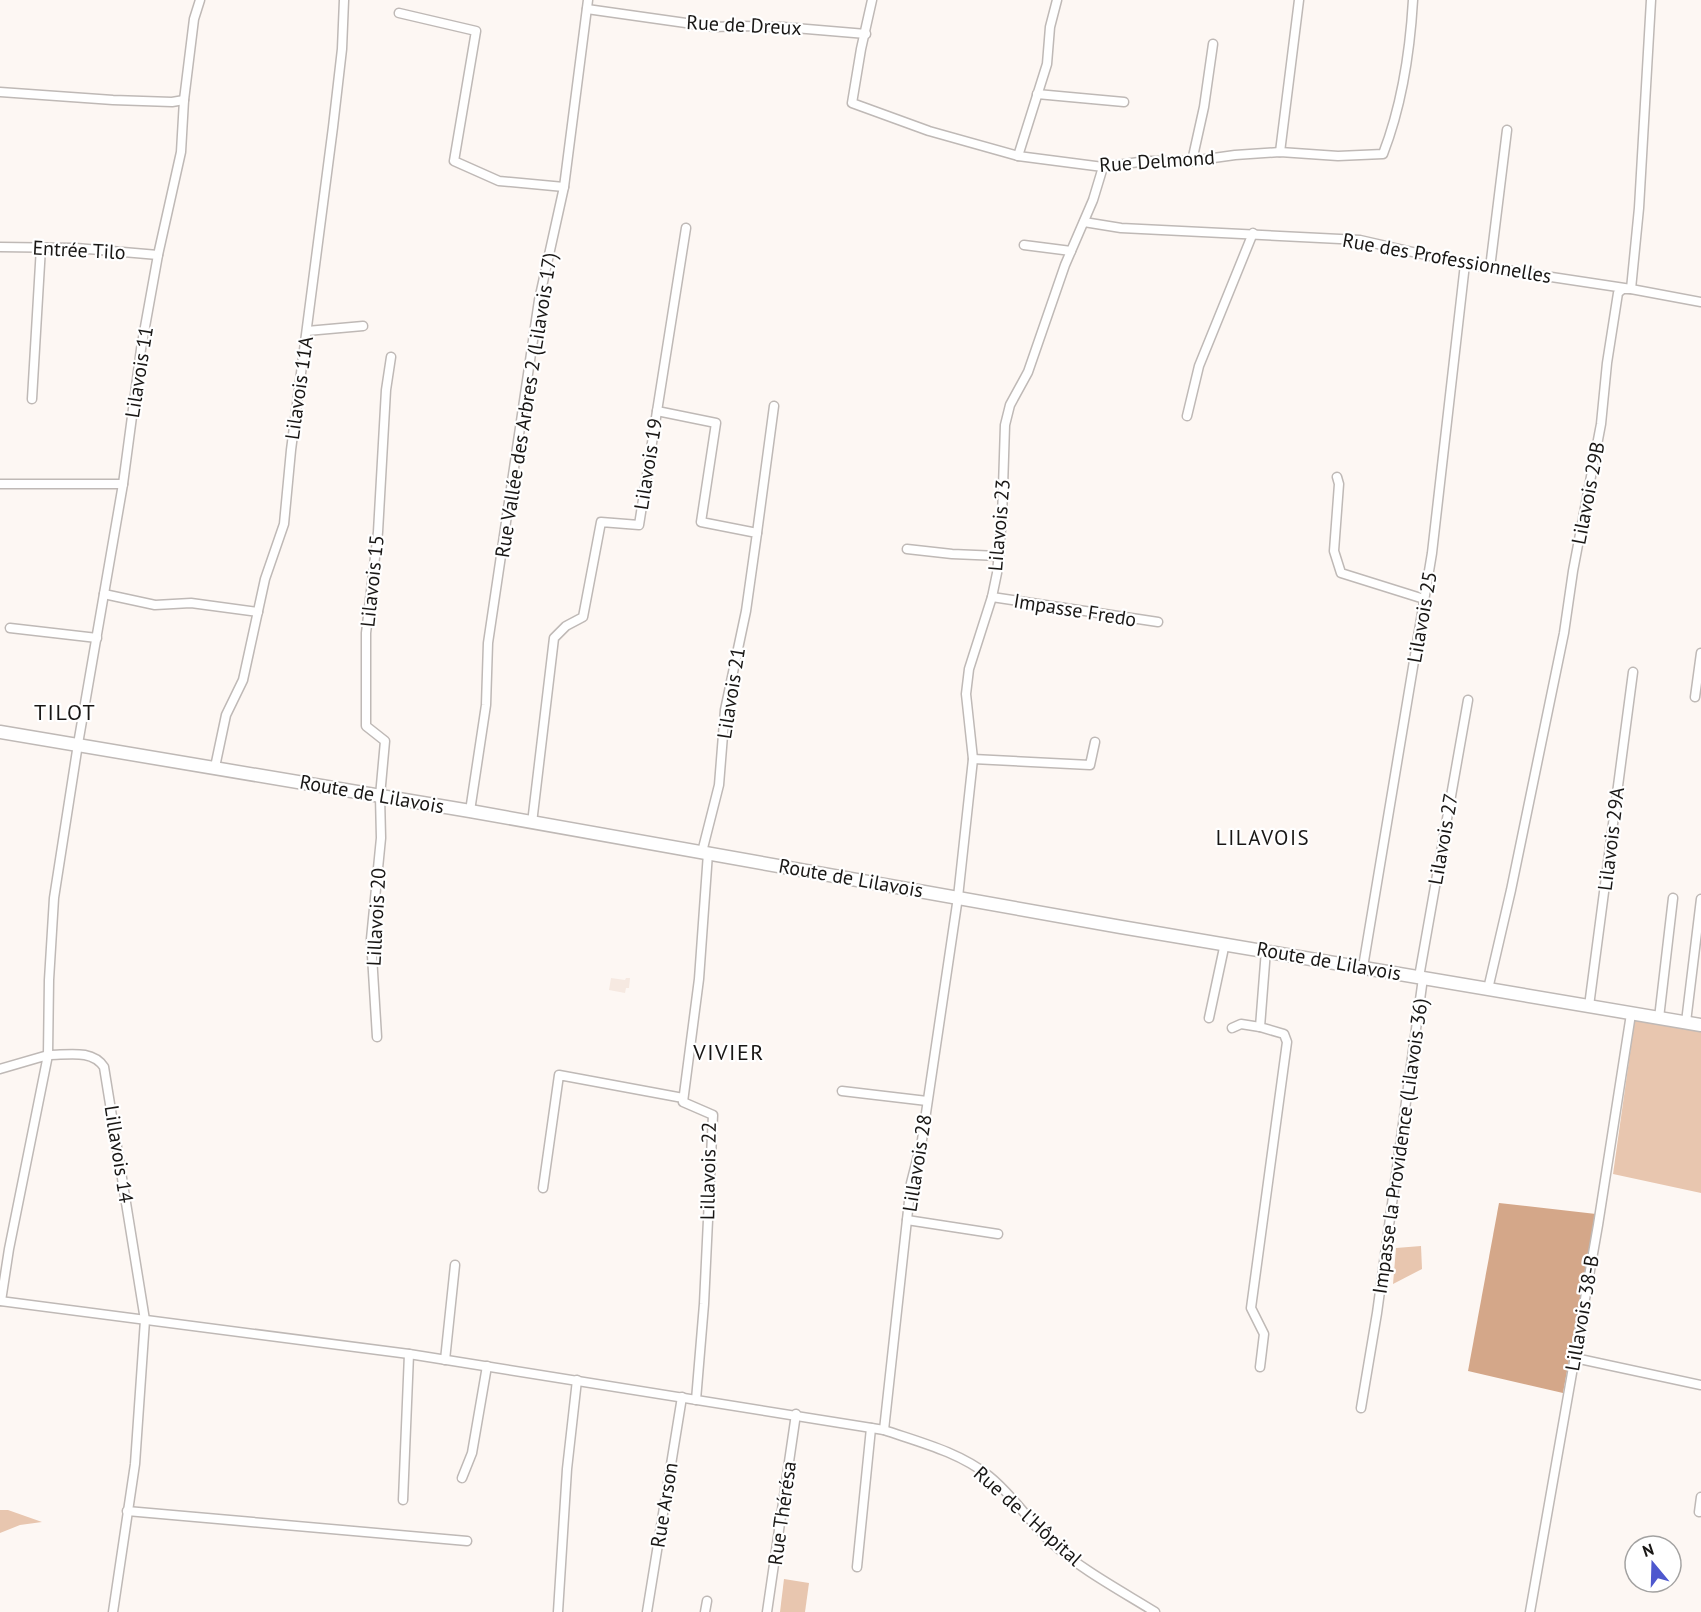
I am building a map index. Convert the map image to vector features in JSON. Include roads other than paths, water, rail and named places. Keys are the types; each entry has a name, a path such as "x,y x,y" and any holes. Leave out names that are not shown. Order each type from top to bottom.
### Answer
{"main road":[{"name":"Route de Lilavois","path":"0,732 215,767 1121,927 1701,1025"}],"street":[{"name":"Lilavois 11","path":"78,744 123,484 141,349 158,255 181,152 184,100 195,19 200,0"},
{"name":"Lilavois 11A","path":"215,767 226,715 243,680 265,579 284,524 291,450 339,72 344,0"},
{"name":"Rue Delmond","path":"872,0 852,103 929,131 1018,156 1103,167 1146,161 1192,160 1280,152 1338,156 1383,154 1392,129 1405,72 1413,0"},
{"path":"1018,156 1047,64 1050,27 1057,0"},
{"path":"1280,152 1299,0"},
{"path":"1631,289 1639,208 1650,0"},
{"name":"Rue de Dreux","path":"588,4 714,27 823,29 866,34"},
{"name":"Rue Vallée des Arbres 2 (Lilavois 17)","path":"470,811 486,705 488,643 539,300 564,187 588,4"},
{"path":"399,13 476,31 454,161 499,181 564,187"},
{"path":"1192,160 1204,107 1214,44"},
{"path":"0,92 113,100 172,102 184,100"},
{"path":"1037,94 1124,102"},
{"path":"1490,268 1507,130"},
{"name":"Lilavois 23","path":"958,897 973,759 966,694 969,669 992,597 999,556 1005,424 1010,405 1028,372 1071,251 1093,200 1103,167"},
{"name":"Rue des Professionnelles","path":"1084,222 1121,228 1360,240 1465,264 1701,302"},
{"name":"Lilavois 19","path":"532,823 554,638 566,626 583,617 601,522 639,525 686,228"},
{"path":"1187,416 1199,366 1253,233"},
{"path":"1024,245 1071,251"},
{"name":"Entrée Tilo","path":"0,247 76,248 158,255"},
{"path":"32,399 41,247"},
{"name":"Lilavois 25","path":"1363,967 1432,553 1465,264"},
{"name":"Lilavois 29B","path":"1488,989 1564,633 1600,424 1618,293 1623,289 1631,289"},
{"path":"307,331 363,326"},
{"name":"Lilavois 15","path":"380,796 385,741 366,726 366,644 378,532 386,390 391,357"},
{"name":"Lilavois 21","path":"705,852 719,785 725,710 746,611 774,406"},
{"path":"657,411 716,423 701,522 757,533"},
{"path":"1337,477 1339,484 1334,551 1341,573 1424,600"},
{"path":"0,484 123,484"},
{"path":"908,549 999,556"},
{"path":"104,594 155,605 191,603 258,612"},
{"name":"Impasse Fredo","path":"992,597 1158,622"},
{"path":"10,628 97,638"},
{"path":"1695,696 1701,654"},
{"name":"Lilavois 29A","path":"1589,1006 1633,672"},
{"name":"Lilavois 27","path":"1421,978 1468,700"},
{"path":"973,759 1090,765 1095,742"},
{"path":"0,1301 48,1055 51,930 78,744"},
{"name":"Lillavois 20","path":"377,1037 371,939 381,838 380,796"},
{"name":"Lillavois 22","path":"696,1400 704,1304 714,1115 683,1102 683,1098 699,979 705,852"},
{"name":"Lillavois 28","path":"884,1430 911,1183 922,1140 958,897"},
{"path":"1659,1018 1673,898"},
{"path":"1686,1022 1701,899"},
{"path":"1209,1018 1225,943"},
{"path":"1260,1027 1266,950"},
{"name":"Impasse la Providence (Lilavois 36)","path":"1361,1408 1377,1313 1421,978"},
{"name":"Lillavois 38-B","path":"1530,1612 1575,1358 1631,1014"},
{"path":"1232,1028 1241,1024 1260,1027 1284,1034 1287,1042 1252,1299 1253,1315 1264,1334 1260,1367"},
{"name":"Lillavois 14","path":"0,1069 48,1055 89,1055 99,1060 104,1067 145,1320 135,1464 113,1612"},
{"path":"543,1188 559,1076 683,1098"},
{"path":"842,1091 927,1101"},
{"path":"907,1220 998,1234"},
{"path":"446,1360 455,1265"},
{"name":"Rue de l'Hôpital","path":"0,1301 409,1354 796,1414 884,1430 937,1448 988,1475 1011,1496 1053,1544 1101,1579 1155,1612"},
{"path":"403,1500 409,1354"},
{"path":"1575,1358 1701,1385"},
{"path":"462,1478 472,1453 487,1366"},
{"path":"558,1612 567,1469 577,1380"},
{"name":"Rue Arson","path":"647,1612 682,1397"},
{"name":"Rue Thérésa","path":"767,1612 796,1414"},
{"path":"858,1567 871,1428"},
{"path":"1699,1512 1701,1497"},
{"path":"127,1511 467,1540"},
{"path":"705,1612 707,1600"}],"district":[{"name":"TILOT","path":"65,712"},
{"name":"LILAVOIS","path":"1263,837"},
{"name":"VIVIER","path":"729,1052"}]}
